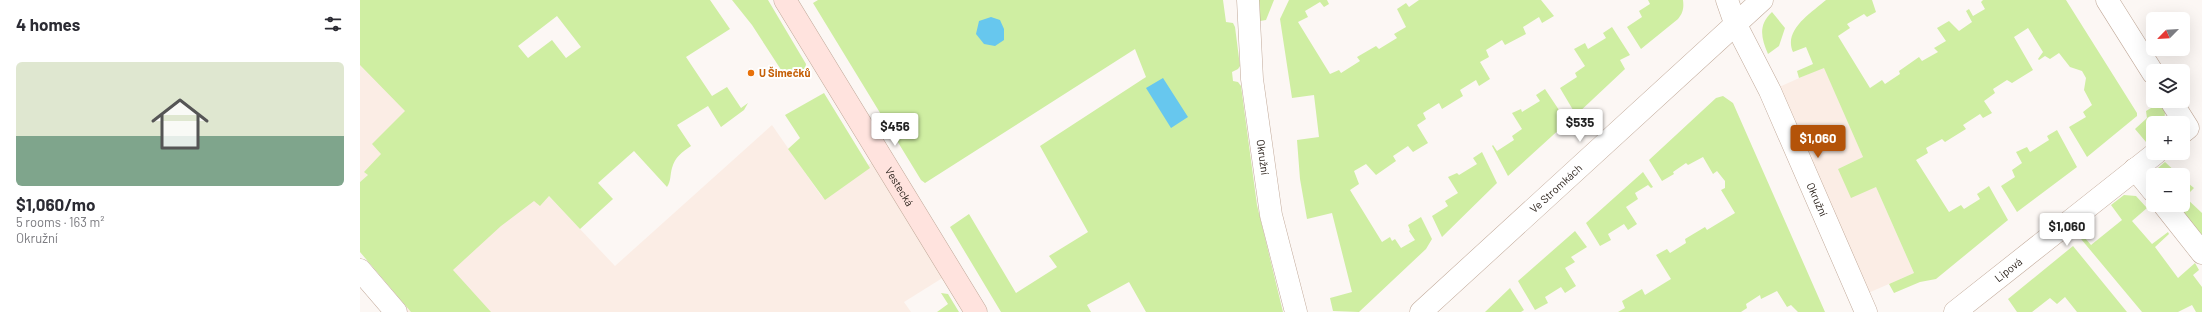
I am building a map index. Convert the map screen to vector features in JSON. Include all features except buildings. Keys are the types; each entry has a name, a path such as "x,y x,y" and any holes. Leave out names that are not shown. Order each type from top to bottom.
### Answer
{"street":[{"name":"Vestecká","path":"785,0 976,312"},
{"name":"Okružní","path":"1248,0 1252,79 1270,207 1296,312"},
{"name":"Okružní","path":"1727,0 1735,23 1770,91 1866,312"},
{"name":"Ve Stromkách","path":"1421,312 1735,23 1762,0"},
{"path":"2107,0 2147,64"},
{"name":"Lipová","path":"1955,312 2071,222 2147,160"},
{"path":"2135,169 2146,182"},
{"path":"2169,212 2202,254"},
{"path":"360,270 396,312"}],"shaded area":[{"path":"360,0 425,128 360,182"},
{"path":"1824,67 1863,157 1838,169 1876,187 1914,273 1859,297 1770,91"},
{"path":"772,125 822,197 881,156 952,272 904,302 911,312 396,312 385,299 527,173 615,266"}],"green space":[{"path":"360,0 710,0 730,29 686,57 712,96 727,87 741,108 748,103 744,110 721,127 708,106 677,125 691,146 675,161 667,187 634,151 598,183 613,199 580,229 549,196 540,206 534,201 501,226 453,270 491,312 411,312 360,252 360,182 368,175 364,172 381,154 372,144 405,111 360,65","holes":["557,16 581,47 566,58 552,40 528,58 518,46"]},
{"path":"732,0 768,0 806,64 805,69 787,79 752,25"},
{"path":"818,0 1223,0 1226,22 1233,23 1235,27 1240,66 1232,72 1233,81 1238,82 1241,86 1257,205 1283,312 1146,312 1129,282 1087,305 1091,312 1001,312 950,227 969,214 1016,293 1057,267 1049,256 1088,232 1040,146 1146,77 1135,49 925,183 921,180 813,3"},
{"path":"1259,0 1274,0 1266,20 1260,21"},
{"path":"1289,0 1327,0 1329,4 1324,7 1320,2 1305,11 1308,17 1298,22 1330,74 1339,70 1341,73 1360,61 1357,57 1376,46 1379,49 1397,38 1394,34 1406,27 1397,9 1406,3 1409,7 1419,0 1541,0 1554,16 1542,23 1539,17 1523,27 1526,34 1505,45 1502,40 1486,50 1489,57 1480,62 1490,79 1479,86 1476,80 1460,90 1463,96 1442,109 1439,103 1423,113 1426,119 1417,125 1428,143 1413,152 1408,146 1393,156 1396,161 1376,175 1366,164 1354,171 1359,184 1350,190 1382,242 1390,237 1392,241 1395,239 1401,248 1415,240 1409,231 1408,225 1421,217 1432,239 1426,249 1359,312 1333,311 1330,298 1352,292 1332,213 1307,219 1300,179 1297,140 1319,137 1314,95 1292,98 1280,19"},
{"path":"1648,0 1683,0 1683,8 1678,19 1641,49 1627,27 1642,17 1639,11 1650,4"},
{"path":"1826,0 1872,0 1876,12 1867,17 1864,14 1847,24 1850,28 1838,36 1870,88 1882,80 1885,84 1900,74 1899,71 1919,57 1922,61 1938,52 1934,48 1946,41 1937,28 1949,21 1959,31 1972,22 1966,11 1969,9 1973,16 1985,9 1981,2 1983,0 2066,0 2137,113 2137,116 2087,157 2069,127 2086,117 2083,112 2092,105 2084,90 2086,78 2082,71 2070,67 2059,53 2050,59 2045,56 2039,60 2038,59 2043,52 2028,28 2014,37 2033,70 2012,83 2007,80 1993,89 1995,93 1984,101 1992,113 1983,118 1980,114 1963,125 1966,129 1945,142 1942,139 1926,148 1928,153 1916,160 1949,212 1961,205 1964,209 1980,199 1977,194 1989,186 2008,220 1936,279 1920,282 1894,293 1889,284 1914,273 1876,187 1851,198 1838,169 1863,157 1824,68 1799,78 1797,71 1813,64 1806,47 1793,52 1791,44 1792,36 1795,29 1806,16"},
{"path":"1772,12 1785,28 1779,46 1768,54 1762,37 1762,32 1764,22"},
{"path":"1612,27 1630,55 1620,60 1625,69 1576,115 1560,88 1577,77 1575,73 1585,66 1574,49 1585,43 1588,49 1606,38 1603,33"},
{"path":"1545,89 1563,116 1563,126 1508,176 1492,146 1493,145 1497,151 1514,140 1512,136 1522,129 1512,113 1521,109 1522,112 1540,101 1536,95"},
{"path":"824,93 870,168 825,200 788,149 800,138 785,115"},
{"path":"1723,96 1733,103 1825,312 1798,312 1791,305 1787,307 1777,291 1761,299 1760,295 1746,304 1747,308 1741,312 1618,312 1625,308 1622,301 1642,289 1645,295 1671,279 1656,255 1667,249 1670,253 1686,243 1685,239 1705,227 1707,230 1735,213 1721,190 1725,188 1725,181 1717,171 1713,174 1703,157 1688,165 1686,163 1673,172 1674,174 1662,181 1649,160 1716,98"},
{"path":"2151,108 2163,108 2165,116 2147,116 2146,111"},
{"path":"2146,119 2146,142 2135,129"},
{"path":"2057,130 2077,167 2017,212 2001,186 2015,177 2012,170 2022,163 2016,152 2027,147 2030,152 2049,140 2047,136"},
{"path":"1482,152 1497,183 1442,237 1432,216 1448,206 1445,201 1458,193 1448,177 1457,173 1459,175 1477,164 1473,158"},
{"path":"2165,162 2171,168 2158,168"},
{"path":"1643,172 1653,187 1651,188 1648,185 1635,193 1638,199 1626,207 1637,224 1628,230 1624,224 1608,234 1611,240 1600,246 1586,223"},
{"path":"2190,185 2194,188 2190,192"},
{"path":"2124,195 2136,196 2146,207 2146,209 2132,221 2152,244 2168,232 2169,234 2155,247 2178,278 2195,263 2199,270 2193,275 2202,287 2202,312 2196,312 2192,305 2178,312 2142,312 2076,233 2079,231 2091,245 2122,220 2111,205"},
{"path":"2190,202 2202,213 2202,235 2182,212 2190,212"},
{"path":"1575,231 1587,247 1571,257 1575,262 1565,268 1576,286 1565,293 1561,287 1545,297 1548,303 1535,310 1518,281"},
{"path":"2073,246 2127,312 2077,312 2065,297 2057,304 2050,298 2032,312 2017,312 2008,299"},
{"path":"1510,288 1524,310 1521,312 1485,312"},
{"path":"941,293 948,294 959,312 937,312 948,304"}],"water":[{"path":"991,17 1000,20 1004,29 1004,40 995,46 984,44 976,34 979,21"},
{"path":"1163,78 1188,117 1171,128 1146,88"}],"place":[{"name":"U Šimečků","path":"751,73"}]}
